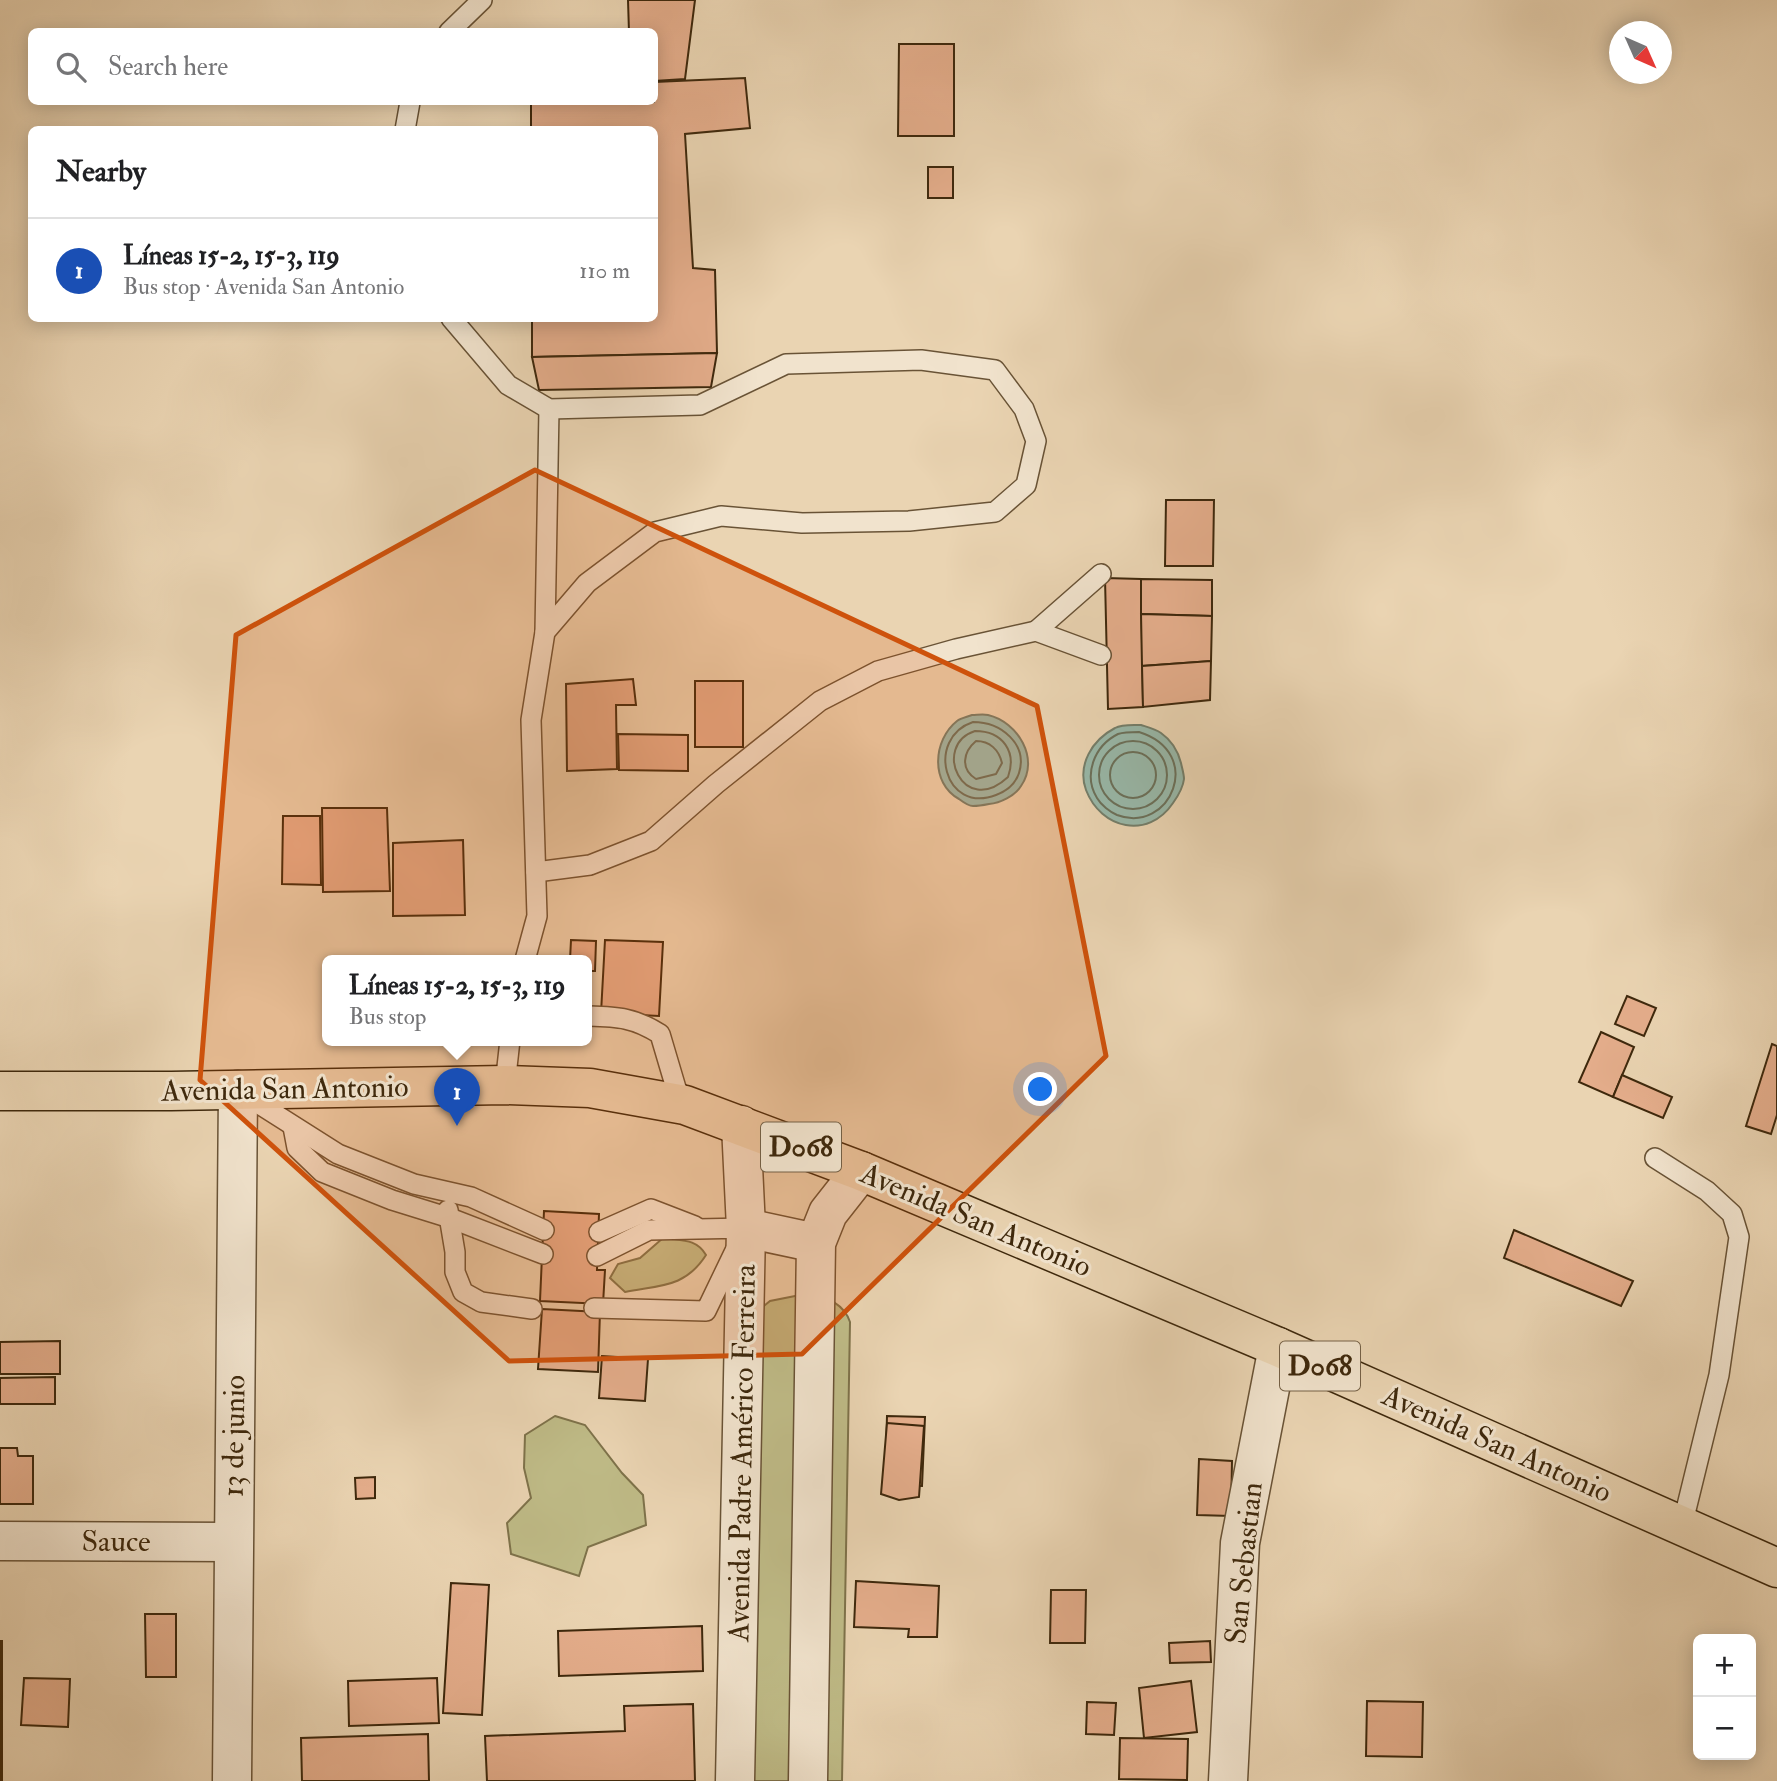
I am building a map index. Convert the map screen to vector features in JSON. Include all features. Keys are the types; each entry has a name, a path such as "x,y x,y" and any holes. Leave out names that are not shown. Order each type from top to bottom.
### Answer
{"main road":[{"name":"Avenida San Antonio","path":"0,1091 505,1085 590,1088 685,1105 861,1171 1278,1347 1777,1568"}],"street":[{"name":"13 de junio","path":"232,1781 238,1090"},
{"name":"Avenida Padre Américo Ferreira","path":"735,1781 746,1228 741,1125"},
{"path":"808,1781 816,1242 828,1213 861,1171"},
{"path":"746,1228 816,1242"},
{"name":"San Sebastian","path":"1228,1781 1240,1543 1278,1347"},
{"name":"Sauce","path":"0,1541 232,1542"}],"lane":[{"path":"453,28 482,0"},
{"path":"406,126 409,105"},
{"path":"454,322 508,385 549,409 700,405 786,364 921,360 995,370 1024,409 1036,441 1026,485 995,512 909,521 816,523 721,516 655,532 587,583 545,632"},
{"path":"526,955 537,916 531,720 545,632 549,409"},
{"path":"536,872 590,865 651,841 716,784 820,701 878,671 956,649 1037,631 1101,574"},
{"path":"1037,631 1101,655"},
{"path":"592,1016 640,1022 660,1034 676,1088 685,1105"},
{"path":"505,1085 509,1046"},
{"path":"238,1090 338,1154 414,1184 471,1197 544,1230"},
{"path":"293,1127 298,1148 322,1172 543,1254"},
{"path":"1655,1158 1707,1191 1732,1214 1739,1237 1719,1375 1682,1526"},
{"path":"444,1192 455,1252 455,1272 463,1292 481,1302 532,1309"},
{"path":"598,1232 651,1209 706,1230"},
{"path":"594,1308 706,1311 746,1228 649,1230 597,1255"}],"highlighted area":[{"path":"535,470 1037,706 1106,1056 802,1354 509,1361 200,1080 236,635"}],"shaded area":[{"path":"663,1238 693,1243 706,1255 689,1274 660,1286 625,1292 610,1278 618,1264 640,1258"},
{"path":"810,1293 834,1303 844,1311 850,1322 842,1781 743,1781 759,1310 770,1301"},
{"path":"555,1416 585,1425 622,1473 643,1495 646,1525 588,1547 579,1576 511,1554 507,1523 531,1498 524,1468 525,1435"}],"water":[{"path":"972,715 988,715 1008,725 1023,743 1028,764 1021,786 1011,796 998,802 973,806 950,792 943,783 938,761 939,750 949,729 959,720"},
{"path":"1141,725 1159,732 1171,742 1180,759 1183,786 1163,815 1151,822 1126,825 1102,814 1093,803 1084,781 1085,763 1093,746 1107,733 1121,726"}],"building":[{"path":"628,0 695,0 685,79 658,81 658,28 629,28"},
{"path":"899,44 954,44 954,136 898,136"},
{"path":"745,78 750,128 685,134 693,268 715,270 717,353 532,357 532,322 658,322 658,126 531,126 531,105 658,105 658,82"},
{"path":"928,167 953,167 953,198 928,198"},
{"path":"717,353 711,387 539,390 532,357"},
{"path":"1166,500 1214,500 1213,566 1165,566"},
{"path":"1105,578 1141,579 1143,707 1108,709"},
{"path":"1141,579 1212,580 1212,616 1141,614"},
{"path":"1141,614 1212,616 1211,661 1142,666"},
{"path":"1211,661 1210,700 1143,707 1142,666"},
{"path":"633,679 636,705 616,705 617,769 567,771 566,684"},
{"path":"695,681 743,681 743,747 695,747"},
{"path":"618,734 688,735 688,771 619,770"},
{"path":"322,808 387,808 390,891 323,892"},
{"path":"283,816 320,816 321,885 282,884"},
{"path":"463,840 465,915 393,916 393,843"},
{"path":"571,940 596,941 595,971 592,971 592,955 570,955"},
{"path":"605,940 663,942 659,1016 601,1013"},
{"path":"1627,996 1656,1008 1644,1036 1615,1024"},
{"path":"1601,1032 1634,1047 1613,1097 1579,1082"},
{"path":"1772,1044 1777,1046 1777,1115 1771,1134 1746,1126"},
{"path":"1622,1075 1672,1097 1663,1118 1613,1097"},
{"path":"544,1211 599,1214 597,1270 605,1270 603,1304 540,1301"},
{"path":"1514,1230 1633,1281 1621,1306 1504,1258"},
{"path":"542,1309 600,1312 598,1372 538,1369"},
{"path":"60,1341 60,1374 0,1374 0,1342"},
{"path":"602,1356 648,1359 645,1401 599,1398"},
{"path":"55,1377 55,1404 0,1404 0,1378"},
{"path":"887,1416 925,1417 922,1486 885,1485"},
{"path":"887,1423 924,1426 919,1497 899,1500 881,1494"},
{"path":"0,1448 17,1448 18,1456 33,1456 33,1504 0,1504"},
{"path":"1199,1459 1232,1461 1231,1516 1197,1515"},
{"path":"375,1477 375,1498 356,1499 355,1478"},
{"path":"856,1581 939,1586 937,1637 908,1637 909,1629 854,1627"},
{"path":"451,1583 489,1585 482,1715 443,1713"},
{"path":"1051,1590 1086,1590 1085,1643 1050,1643"},
{"path":"145,1614 176,1614 176,1677 146,1677"},
{"path":"702,1626 703,1671 559,1676 558,1631"},
{"path":"2,1641 2,1781 0,1781"},
{"path":"1210,1641 1211,1662 1170,1663 1169,1643"},
{"path":"24,1678 70,1679 68,1727 21,1725"},
{"path":"437,1678 439,1723 349,1726 348,1681"},
{"path":"1191,1681 1197,1732 1144,1738 1139,1688"},
{"path":"1367,1701 1423,1702 1422,1757 1366,1756"},
{"path":"1087,1702 1116,1703 1114,1735 1086,1734"},
{"path":"693,1704 695,1781 487,1781 485,1736 625,1731 624,1706"},
{"path":"428,1734 429,1781 302,1781 301,1738"},
{"path":"1120,1738 1188,1739 1187,1780 1119,1779"}],"place":[{"name":"Líneas 15-2, 15-3, 119","path":"457,1126"}]}
